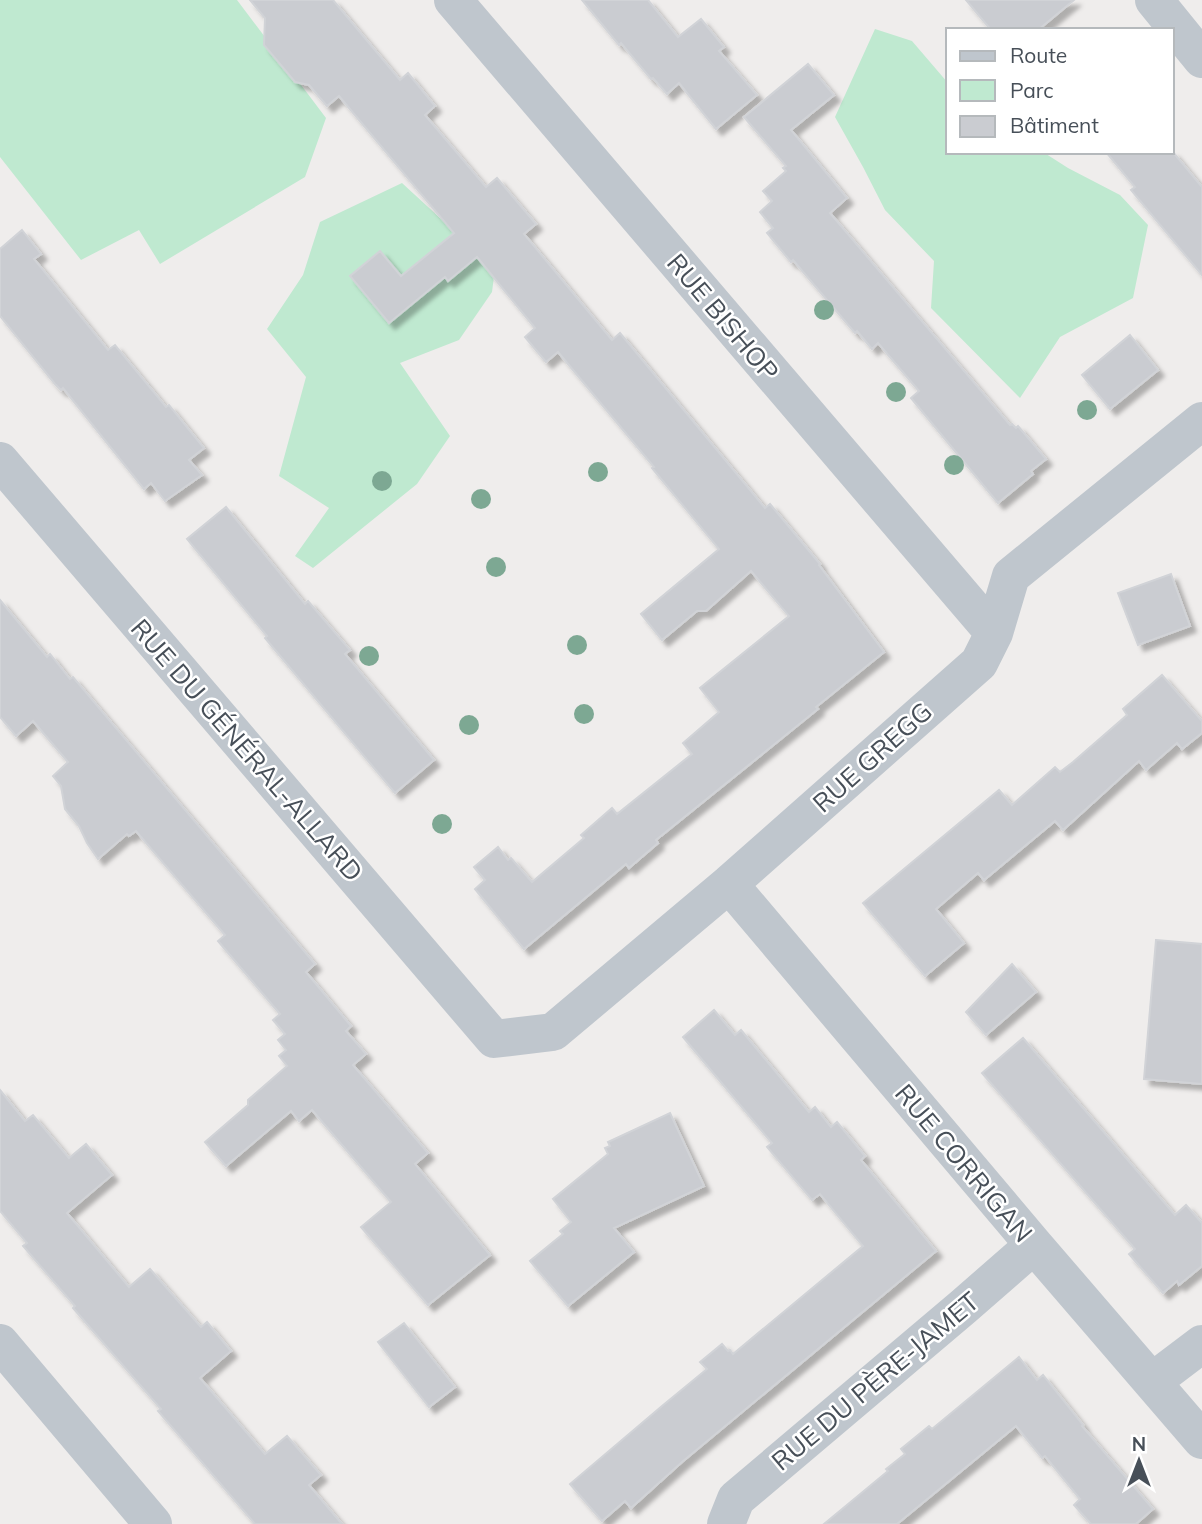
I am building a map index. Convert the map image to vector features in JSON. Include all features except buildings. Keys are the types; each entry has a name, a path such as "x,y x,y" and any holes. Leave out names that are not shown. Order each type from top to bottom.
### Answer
{"street":[{"name":"RUE BISHOP","path":"453,0 994,633"},
{"path":"1154,0 1202,59"},
{"name":"RUE GREGG","path":"494,1039 553,1032 729,884 979,663 994,633 1011,576 1202,421"},
{"name":"RUE DU GÉNÉRAL-ALLARD","path":"0,461 494,1039"},
{"name":"RUE CORRIGAN","path":"729,884 1202,1440"},
{"name":"RUE DU PÈRE-JAMET","path":"726,1524 736,1499 1034,1245"},
{"path":"0,1343 153,1524"},
{"path":"1153,1381 1202,1344"}],"green space":[{"path":"0,0 237,0 326,118 305,177 160,264 139,230 81,260 0,157"},
{"path":"875,29 912,41 946,81 946,154 1046,154 1120,195 1148,225 1133,298 1060,337 1020,398 931,308 934,261 885,210 835,117"},
{"path":"402,183 440,218 497,253 492,292 459,340 400,363 450,436 417,484 313,568 295,556 329,508 279,476 306,377 267,329 303,275 320,222"}]}
